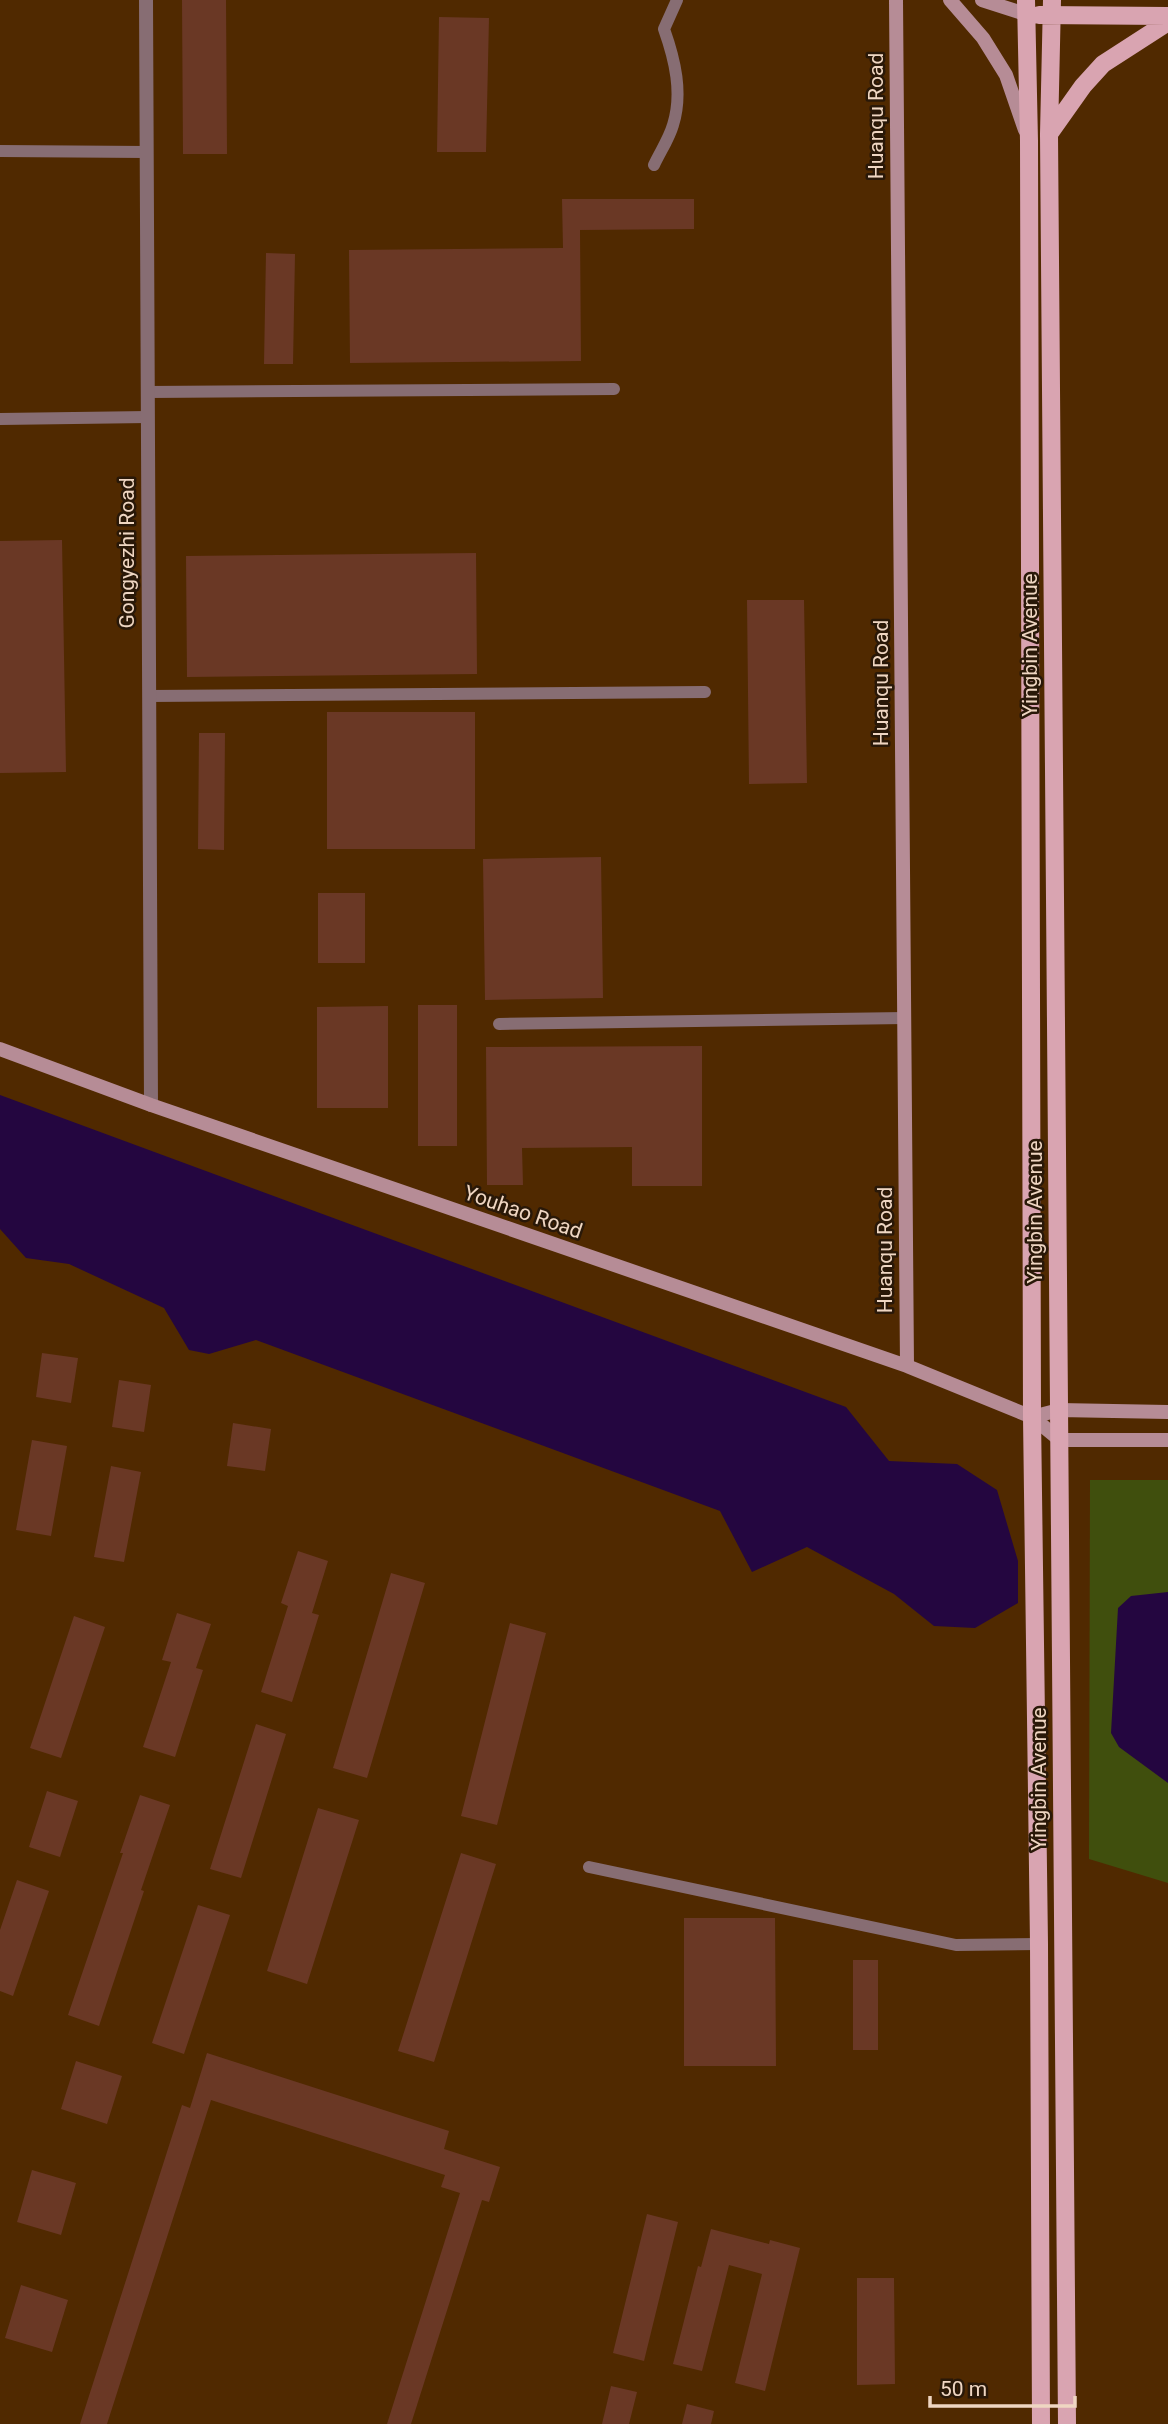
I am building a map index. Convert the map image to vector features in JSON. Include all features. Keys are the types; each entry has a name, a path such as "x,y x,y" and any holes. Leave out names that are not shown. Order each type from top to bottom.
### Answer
{"main road":[{"name":"Yingbin Avenue","path":"1026,7 1029,141 1032,1417 1039,1944 1041,2424"},
{"path":"1026,7 1168,16"},
{"name":"Yingbin Avenue","path":"1051,8 1049,134 1067,2424"},
{"path":"1049,134 1083,86 1103,64 1168,22"}],"street":[{"name":"Gongyezhi Road","path":"146,0 151,1105"},
{"name":"Huanqu Road","path":"897,0 907,1366"},
{"path":"950,0 983,38 1006,75 1029,141"},
{"path":"982,0 1026,7"},
{"name":"Youhao Road","path":"0,1049 151,1105 907,1366 1032,1417 1060,1440"},
{"path":"1032,1417 1059,1410 1168,1412"},
{"path":"1060,1440 1168,1440"}],"lane":[{"path":"654,165 673,125 676,105 676,61 664,29 677,0"},
{"path":"0,151 147,152"},
{"path":"148,392 614,389"},
{"path":"0,419 148,417"},
{"path":"149,696 705,692"},
{"path":"499,1024 905,1018"},
{"path":"589,1867 956,1945 1039,1944"}],"green space":[{"path":"1090,1480 1168,1480 1168,1883 1089,1859"}],"shaded area":[{"path":"0,1095 846,1407 889,1461 957,1464 997,1490 1018,1561 1018,1603 975,1628 934,1626 894,1594 807,1547 752,1572 720,1511 256,1340 209,1354 189,1350 164,1308 69,1264 26,1258 0,1229"},
{"path":"1168,1592 1168,1783 1119,1747 1111,1733 1118,1608 1131,1596"}],"building":[{"path":"182,0 226,0 227,154 183,154"},
{"path":"439,17 489,18 486,152 437,152"},
{"path":"562,199 694,199 694,229 580,230 581,361 350,363 349,250 563,248"},
{"path":"266,253 295,254 293,364 264,364"},
{"path":"62,540 66,772 0,773 0,541"},
{"path":"476,553 477,674 187,677 186,556"},
{"path":"747,600 804,600 807,783 749,784"},
{"path":"327,712 475,712 475,849 327,849"},
{"path":"199,733 225,733 224,850 198,849"},
{"path":"601,857 603,998 485,1000 483,859"},
{"path":"318,893 365,893 365,963 318,963"},
{"path":"418,1005 457,1005 457,1146 418,1146"},
{"path":"388,1006 388,1108 317,1108 317,1007"},
{"path":"702,1046 702,1186 632,1186 632,1147 522,1148 523,1185 487,1185 486,1047"},
{"path":"42,1353 78,1358 71,1403 36,1397"},
{"path":"119,1380 151,1385 144,1432 112,1427"},
{"path":"233,1423 271,1429 265,1471 227,1466"},
{"path":"32,1440 67,1446 51,1536 16,1530"},
{"path":"111,1466 141,1472 124,1562 94,1557"},
{"path":"298,1551 328,1561 312,1613 319,1615 292,1702 261,1692 288,1606 281,1603"},
{"path":"391,1573 425,1583 367,1778 333,1768"},
{"path":"177,1613 211,1624 196,1668 203,1670 175,1757 143,1747 171,1662 162,1660"},
{"path":"74,1616 105,1627 61,1758 30,1748"},
{"path":"510,1623 546,1633 497,1825 461,1816"},
{"path":"256,1724 286,1734 241,1878 210,1869"},
{"path":"47,1791 78,1801 60,1857 29,1847"},
{"path":"140,1795 170,1805 99,2026 68,2015"},
{"path":"318,1808 359,1820 307,1984 267,1971"},
{"path":"461,1853 496,1864 434,2062 398,2051"},
{"path":"17,1880 49,1891 13,1996 0,1991 0,1930"},
{"path":"198,1905 230,1915 184,2054 152,2043"},
{"path":"684,1918 775,1918 776,2066 684,2066"},
{"path":"853,1960 878,1960 878,2050 853,2050"},
{"path":"207,2053 449,2131 444,2149 500,2167 489,2202 482,2200 411,2424 387,2424 460,2193 441,2187 445,2175 211,2100 107,2424 80,2424 182,2105 190,2108"},
{"path":"76,2061 122,2076 107,2124 61,2109"},
{"path":"32,2170 76,2183 61,2235 17,2222"},
{"path":"647,2214 678,2222 644,2361 613,2353"},
{"path":"711,2229 769,2244 770,2240 800,2248 765,2391 735,2383 762,2274 729,2265 702,2371 673,2364 698,2266 701,2267"},
{"path":"857,2278 894,2278 895,2384 857,2385"},
{"path":"21,2285 68,2300 52,2352 5,2338"},
{"path":"611,2386 637,2392 629,2424 602,2424"},
{"path":"687,2404 714,2411 711,2424 682,2424"}]}
